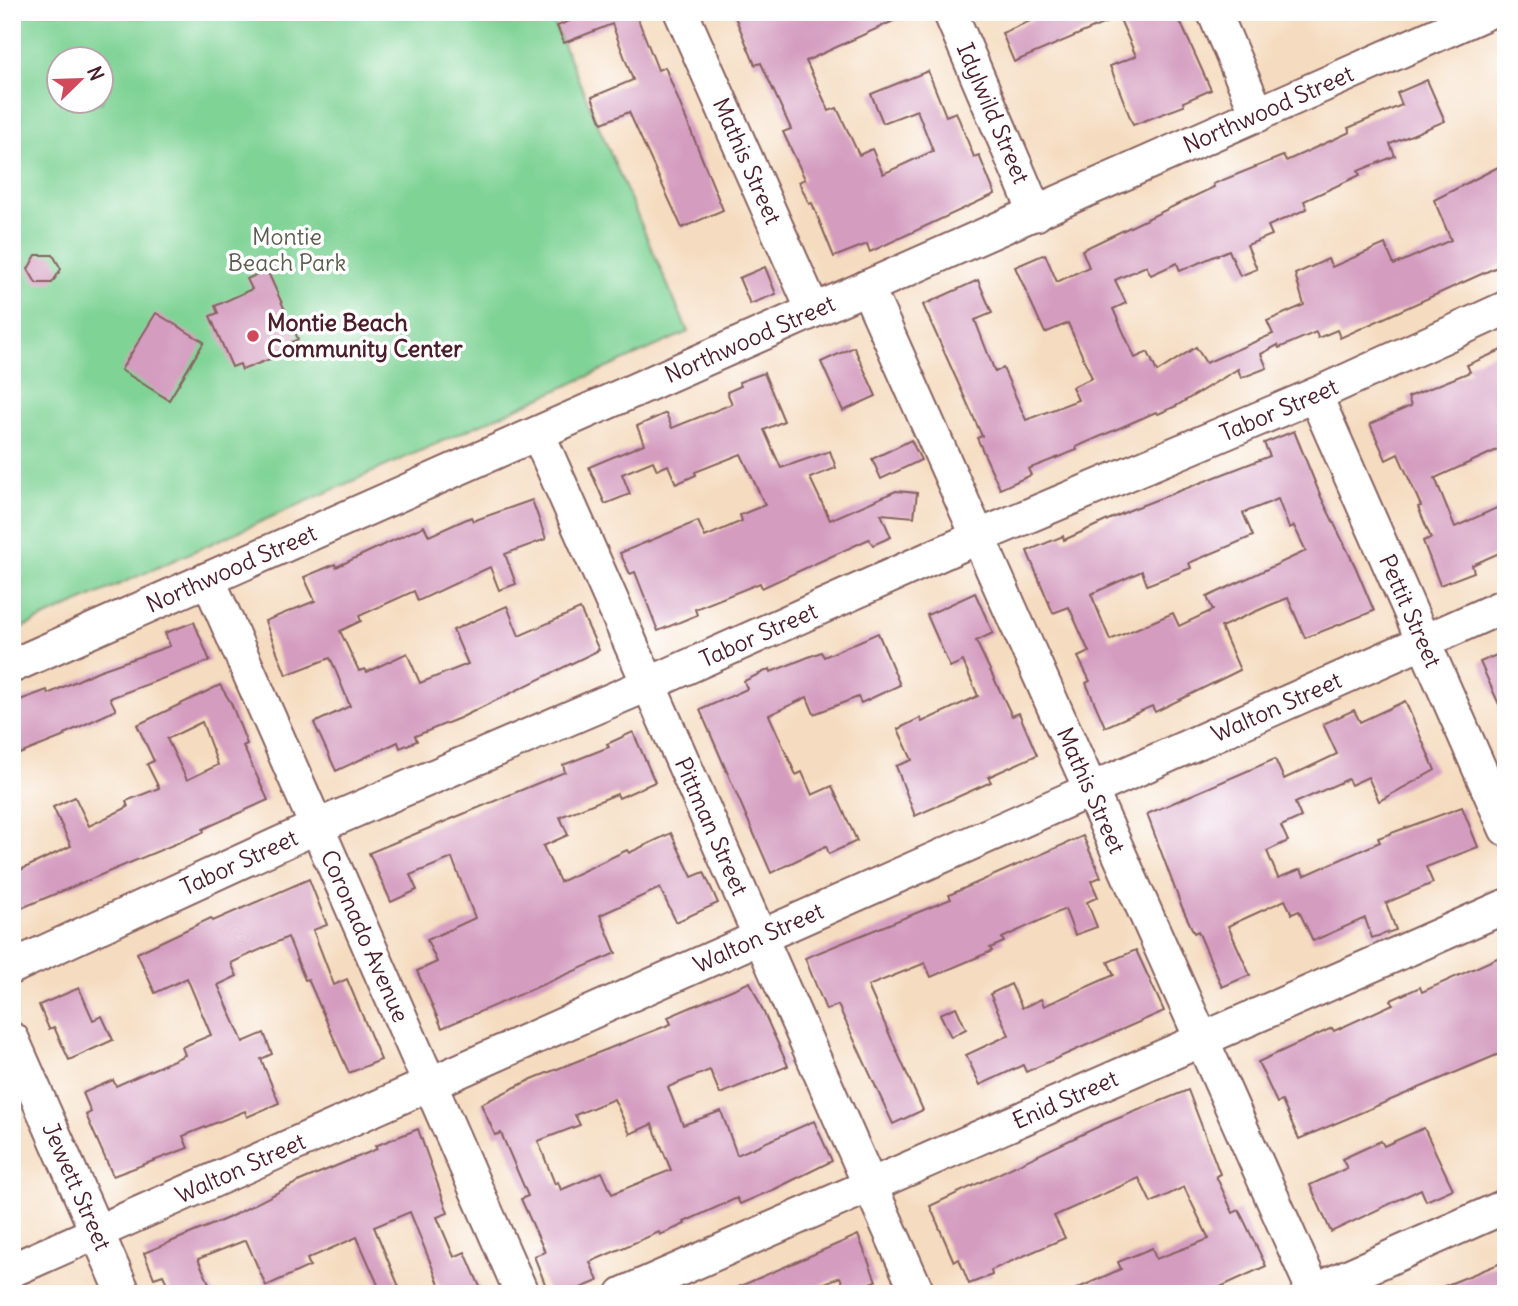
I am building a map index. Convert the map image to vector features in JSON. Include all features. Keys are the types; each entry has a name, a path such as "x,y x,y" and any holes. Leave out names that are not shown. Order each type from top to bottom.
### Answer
{"street":[{"name":"Mathis Street","path":"681,12 813,310"},
{"name":"Idylwild Street","path":"950,12 1036,214"},
{"path":"1214,12 1258,115"},
{"name":"Northwood Street","path":"12,666 1488,12"},
{"name":"Mathis Street","path":"867,287 1312,1293"},
{"name":"Tabor Street","path":"12,967 316,827 649,684 978,537 1315,395 1506,307"},
{"name":"Pettit Street","path":"1315,395 1506,829"},
{"name":"Pittman Street","path":"538,434 918,1294"},
{"name":"Coronado Avenue","path":"208,579 522,1294"},
{"name":"Walton Street","path":"12,1270 759,935 1506,605"},
{"name":"Enid Street","path":"624,1294 1506,906"},
{"name":"Jewett Street","path":"12,1039 124,1294"},
{"path":"1312,1293 1506,1206"}],"green space":[{"name":"Montie Beach Park","path":"12,12 549,12 688,332 12,632"}],"building":[{"path":"575,12 639,12 636,14 658,70 665,67 723,210 682,228 629,112 602,123 592,97 633,80 612,24 564,43 557,26 577,18"},
{"path":"733,12 913,12 806,61 829,111 837,108 859,155 872,149 883,174 933,151 917,110 883,123 871,94 928,71 946,116 956,112 974,157 979,155 995,194 870,252 867,244 834,257 812,203 809,204 799,182 805,179 783,132 791,129 761,63 755,65"},
{"path":"1060,12 1176,12 1211,90 1183,102 1184,106 1133,125 1110,66 1136,56 1119,17 1014,62 1002,33 1049,13 1051,16"},
{"path":"1427,80 1445,121 1390,144 1395,156 1358,171 1360,175 1304,201 1307,209 1268,226 1272,235 1247,245 1257,269 1240,276 1229,250 1180,271 1177,263 1151,275 1146,266 1115,280 1126,303 1113,309 1135,358 1148,352 1157,372 1196,347 1206,363 1273,334 1267,321 1304,305 1295,274 1328,259 1332,267 1385,244 1394,265 1451,240 1434,200 1506,163 1506,263 1340,338 1337,330 1318,338 1316,332 1279,348 1278,345 1261,354 1267,368 1241,378 1238,369 1176,406 1158,414 1156,412 1076,447 1077,450 1028,469 1031,475 1000,489 977,438 982,436 923,305 978,280 992,313 975,320 995,372 1003,368 1026,420 1078,400 1072,387 1092,378 1068,323 1045,333 1015,267 1045,254 1057,282 1089,267 1082,250 1214,187 1213,184 1283,156 1286,161 1350,132 1348,128 1402,105 1397,93"},
{"path":"36,255 53,255 61,269 52,283 36,283 28,269"},
{"path":"765,267 776,294 750,304 739,278"},
{"path":"267,270 298,339 290,343 293,350 242,370 240,364 232,367 210,316 218,313 215,306 252,289 247,279"},
{"path":"156,313 204,342 169,400 121,370"},
{"path":"854,347 876,396 843,411 821,362"},
{"path":"1506,348 1506,446 1435,478 1455,527 1501,506 1506,515 1506,550 1472,565 1474,572 1440,585 1423,541 1431,538 1418,507 1421,506 1398,454 1386,460 1370,424 1411,406 1408,397 1470,372 1467,365"},
{"path":"764,373 784,421 764,430 781,468 830,451 836,468 810,478 830,520 896,491 917,493 914,517 881,514 891,537 873,545 869,539 762,588 760,583 695,609 697,615 658,631 635,572 630,574 620,553 698,521 705,537 742,521 740,515 765,505 741,454 695,472 696,475 676,484 668,465 657,470 653,461 622,474 630,494 605,504 589,467 644,444 637,426 666,413 672,428 732,404 727,392 741,386 739,382"},
{"path":"1294,431 1321,497 1374,611 1305,638 1288,598 1268,606 1221,627 1240,670 1155,712 1152,706 1105,727 1086,683 1090,681 1078,657 1089,652 1069,607 1053,613 1027,551 1063,536 1064,540 1130,510 1270,456 1264,443","holes":["1278,499 1289,528 1294,526 1306,551 1207,597 1213,610 1179,626 1173,613 1110,640 1091,594 1142,571 1147,585 1191,568 1189,563 1253,536 1243,513"]},
{"path":"911,440 921,460 881,479 872,459"},
{"path":"532,500 546,539 505,554 516,584 499,590 490,567 418,601 414,591 359,616 361,621 340,631 359,671 365,669 367,672 407,653 420,683 468,664 453,630 507,606 519,636 580,609 599,650 460,718 415,736 417,741 400,748 398,742 336,771 314,723 350,706 333,664 330,658 286,675 265,621 315,601 304,577 335,564 336,567 424,526 429,536 471,517 473,521"},
{"path":"975,593 993,633 976,641 1012,716 1019,713 1037,755 988,777 991,782 915,816 896,766 912,760 898,729 920,718 922,722 978,696 963,661 950,667 927,615"},
{"path":"194,622 210,661 110,698 116,710 64,734 65,736 12,757 12,703 47,690 48,694 98,671 170,646 165,633"},
{"path":"878,633 900,685 861,703 858,697 814,714 807,697 769,715 796,775 802,772 812,795 832,786 857,841 829,854 826,846 771,873 700,710 747,689 744,681 770,669 771,672 821,652 824,657"},
{"path":"1506,651 1506,720 1480,662"},
{"path":"220,685 231,703 247,744 243,746 268,800 203,829 204,832 12,912 12,874 71,846 53,807 75,797 89,826 128,807 126,801 159,788 147,764 154,761 137,725","holes":["202,722 218,765 187,780 167,739"]},
{"path":"1405,701 1435,770 1379,801 1368,777 1351,785 1348,779 1295,803 1301,817 1281,826 1288,841 1267,851 1278,878 1301,869 1304,876 1380,842 1378,838 1462,807 1478,847 1426,867 1433,883 1386,903 1396,930 1372,938 1365,918 1313,941 1299,911 1292,914 1285,900 1228,926 1250,975 1222,987 1198,931 1194,933 1181,905 1147,814 1275,759 1284,779 1337,754 1323,724 1354,710 1360,722"},
{"path":"633,732 655,782 619,798 617,794 560,817 568,835 543,846 560,882 627,850 629,853 671,833 692,877 704,872 718,903 676,922 660,888 600,915 616,953 442,1028 417,971 437,962 427,940 475,918 452,858 410,875 417,890 391,902 369,853 565,772 563,765 609,747 607,744"},
{"path":"1083,836 1101,877 1091,881 1098,897 1087,902 1097,927 1075,935 1065,909 1002,938 1004,942 990,948 992,951 931,977 925,963 868,986 923,1110 893,1124 838,1005 826,1010 805,958 951,899 949,895"},
{"path":"309,879 327,925 313,930 334,985 347,979 381,1060 349,1073 288,937 231,963 237,976 218,985 243,1042 264,1033 272,1054 261,1059 279,1103 247,1117 245,1111 183,1136 188,1148 113,1176 86,1115 91,1112 83,1093 113,1080 116,1086 185,1055 182,1047 211,1035 187,978 155,993 137,953 211,918 213,921"},
{"path":"1136,950 1164,1011 1026,1072 1023,1065 980,1085 966,1055 1009,1035 990,994 1011,984 1022,1008 1041,999 1044,1006 1114,975 1108,962"},
{"path":"1506,954 1506,1051 1299,1139 1282,1101 1277,1103 1258,1062 1393,1004 1391,1000 1420,987 1422,992"},
{"path":"750,982 788,1066 720,1094 710,1070 668,1087 683,1125 721,1111 737,1155 814,1121 832,1161 740,1204 737,1198 660,1235 659,1232 590,1262 598,1281 566,1294 549,1294 534,1256 545,1252 521,1199 528,1196 501,1133 495,1135 481,1104 532,1079 671,1024 668,1017","holes":["614,1099 630,1134 652,1124 671,1170 612,1194 602,1172 561,1190 558,1182 555,1184 538,1141 580,1125 575,1115"]},
{"path":"79,988 93,1020 102,1016 113,1040 69,1060 54,1027 49,1029 39,1005"},
{"path":"956,1007 966,1029 951,1037 940,1014"},
{"path":"1188,1090 1220,1174 1216,1176 1233,1213 1239,1210 1266,1266 1205,1294 1065,1294 1121,1269 1118,1262 1152,1248 1156,1259 1209,1239 1184,1187 1151,1203 1139,1178 1054,1216 1065,1238 991,1270 992,1275 969,1284 959,1259 954,1262 930,1206 1104,1124"},
{"path":"1424,1128 1453,1189 1426,1201 1421,1189 1331,1232 1310,1185 1347,1168 1342,1159 1381,1141 1384,1146"},
{"path":"418,1129 448,1213 437,1217 454,1257 465,1252 483,1294 443,1294 410,1212 374,1227 402,1294 382,1294 357,1237 307,1259 310,1266 266,1286 246,1240 198,1259 214,1294 172,1294 163,1275 154,1278 144,1253 228,1218 300,1181"},
{"path":"858,1235 876,1281 847,1293 840,1277 797,1294 722,1294"},
{"path":"1506,1261 1506,1294 1427,1294 1427,1293"}],"place":[{"name":"Montie Beach Community Center","path":"253,336"}]}
